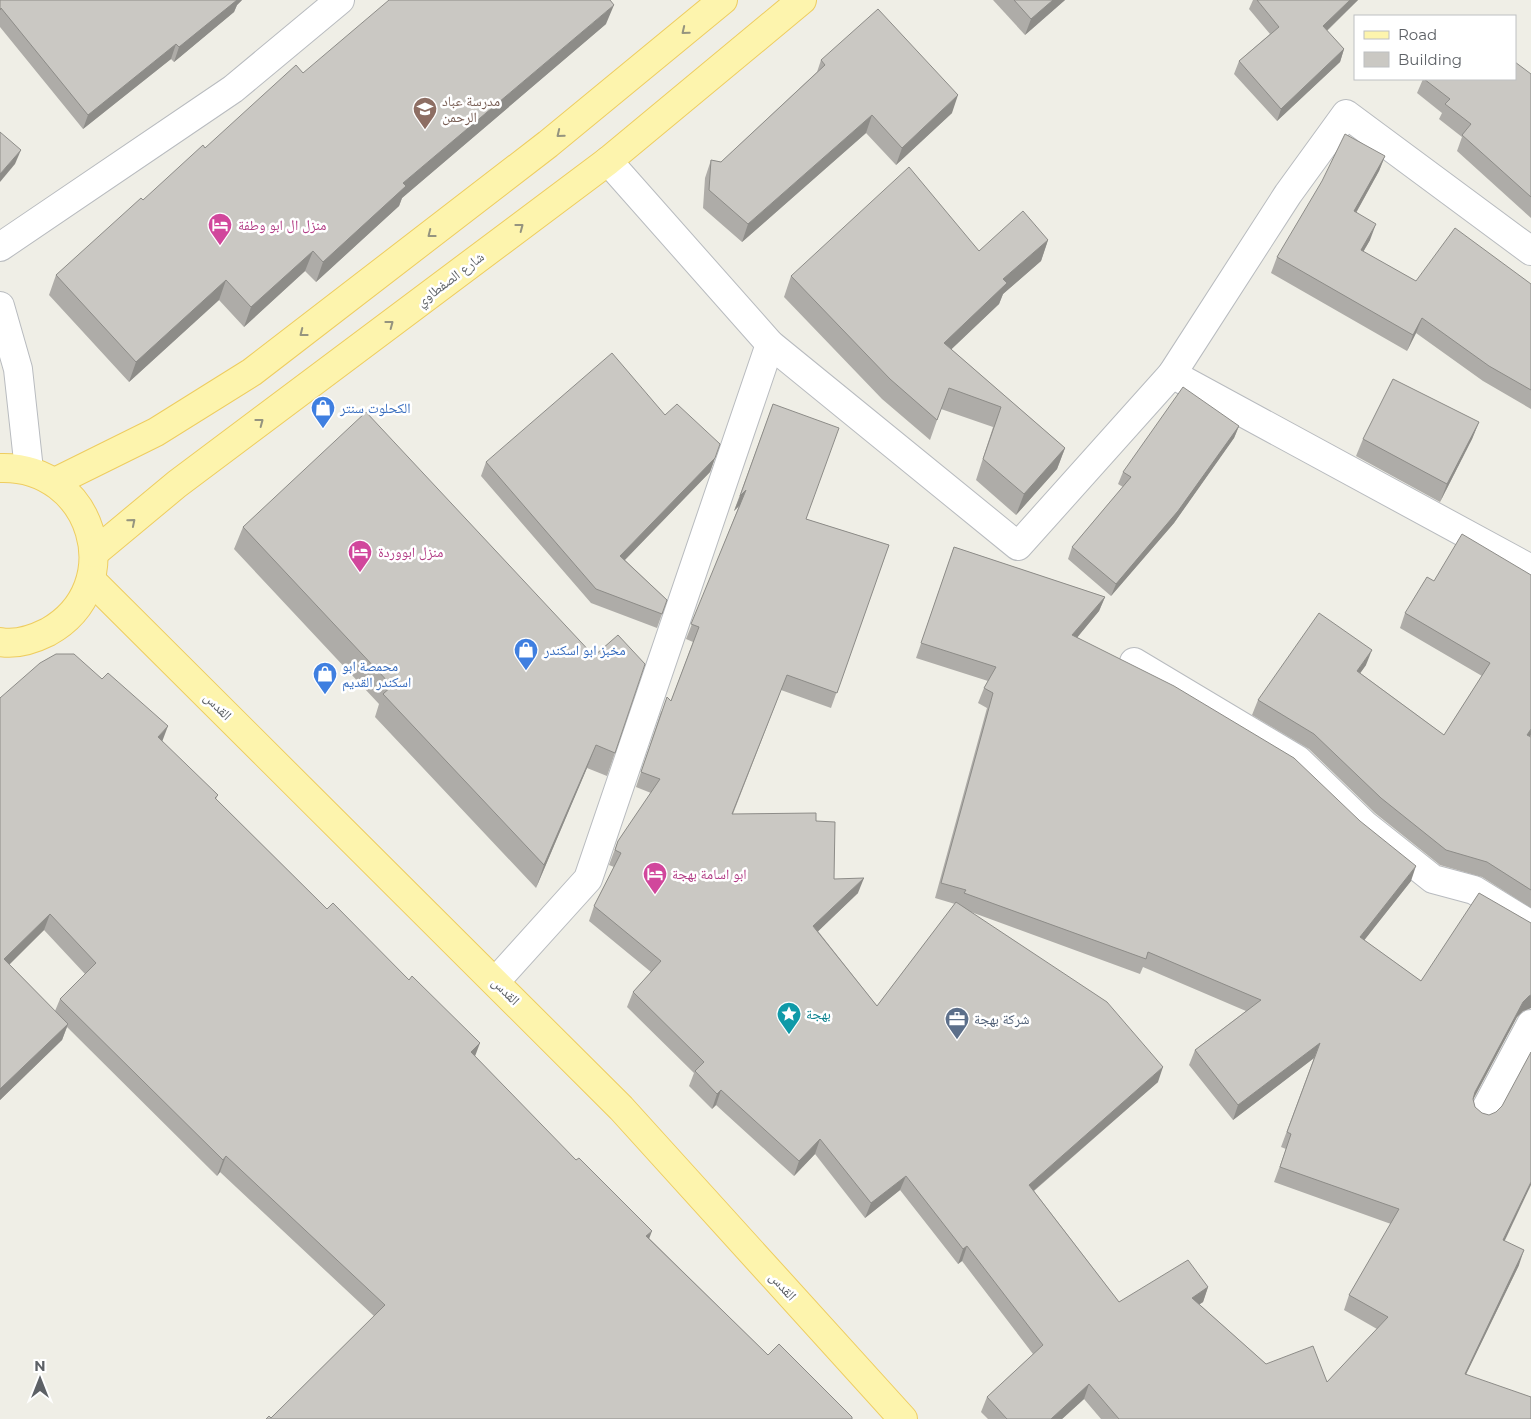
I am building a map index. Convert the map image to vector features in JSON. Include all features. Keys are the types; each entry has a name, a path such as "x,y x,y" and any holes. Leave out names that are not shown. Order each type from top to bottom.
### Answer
{"main road":[{"path":"55,482 156,432 252,372 548,144 723,0"},
{"name":"شارع الصفطاوي","path":"94,553 177,484 608,161 802,0"},
{"path":"0,468 29,470 55,482 75,501 89,525 94,553 91,580 79,606 60,625 35,639 2,644"},
{"name":"القدس","path":"91,580 496,981 621,1108 903,1419"}],"street":[{"path":"0,247 233,89 340,0"},
{"path":"608,161 770,344 1018,546 1172,374 1288,194 1346,114 1531,251"},
{"path":"0,306 18,369 29,470"},
{"path":"496,981 588,879 770,344"},
{"path":"1172,374 1531,569"},
{"path":"1134,662 1298,760 1365,825 1433,879 1474,890 1531,925"},
{"path":"1483,1114 1531,1024"}],"building":[{"path":"0,0 237,0 179,47 176,44 88,115 1,8 0,10"},
{"path":"389,0 610,0 614,5 403,183 406,186 323,262 313,251 251,307 226,280 136,362 56,275 203,145 205,148 296,65 303,73"},
{"path":"1014,0 1053,0 1031,19"},
{"path":"1257,0 1350,0 1323,26 1344,49 1281,109 1239,61 1279,27"},
{"path":"878,9 958,95 902,148 872,115 748,224 709,190 711,160 721,162 825,65 821,60"},
{"path":"1516,63 1531,74 1531,197 1462,135 1471,124 1445,104 1450,99 1425,80 1516,80"},
{"path":"0,132 21,150 0,174"},
{"path":"1345,134 1385,156 1354,211 1376,224 1361,250 1416,281 1455,228 1531,284 1531,390 1489,366 1422,318 1413,335 1277,257 1322,181"},
{"path":"909,167 979,251 1023,211 1048,240 1003,279 1007,283 944,343 1065,448 1024,494 983,459 1001,407 949,388 937,420 890,379 791,276"},
{"path":"612,353 665,415 677,404 720,444 715,458 620,556 667,600 662,614 596,589 486,462"},
{"path":"1393,379 1479,422 1447,484 1363,439"},
{"path":"1183,387 1239,426 1178,511 1116,584 1072,547 1131,477 1123,472"},
{"path":"773,404 839,428 806,519 889,545 837,693 787,675 732,814 816,813 816,821 835,822 834,879 864,878 813,926 877,1006 956,902 1107,1002 1163,1067 1029,1185 1119,1302 1188,1260 1208,1287 1192,1298 1266,1364 1313,1346 1327,1382 1388,1317 1349,1295 1399,1209 1280,1167 1291,1134 1287,1132 1320,1043 1238,1105 1195,1050 1261,1000 1148,952 1146,959 964,893 966,890 941,883 993,693 984,688 996,667 921,643 954,547 1105,597 1072,635 1174,686 1294,758 1360,821 1416,866 1360,937 1421,981 1479,893 1531,923 1531,995 1523,1002 1473,1099 1475,1107 1482,1113 1489,1115 1496,1112 1502,1106 1531,1052 1531,1182 1503,1240 1524,1250 1465,1374 1531,1397 1531,1419 1119,1419 1089,1384 1051,1419 1007,1419 987,1397 1043,1345 967,1246 963,1249 906,1176 871,1203 820,1139 799,1161 721,1090 717,1094 695,1071 704,1062 633,992 661,961 594,906 621,853 615,850 618,841 660,779 641,772 667,697 671,701 699,627 691,624 746,490 740,496"},
{"path":"366,412 594,656 618,635 645,664 615,753 596,745 544,865 383,694 392,686 243,527"},
{"path":"1462,534 1531,575 1531,729 1527,735 1531,737 1531,890 1487,862 1446,850 1381,798 1314,734 1258,700 1319,613 1372,650 1357,671 1444,735 1490,663 1405,613 1427,577 1434,581"},
{"path":"56,654 74,654 102,679 108,673 168,726 158,737 218,795 215,798 327,909 333,903 409,980 412,976 480,1043 471,1052 576,1160 579,1158 652,1231 646,1236 768,1355 779,1344 852,1419 266,1419 269,1416 271,1418 385,1305 226,1156 223,1160 60,999 96,963 50,914 4,959 68,1024 0,1089 0,698 40,663"}],"place":[{"name":"مدرسة عباد الرحمن","path":"425,130"},
{"name":"منزل ال ابو وطفة","path":"220,246"},
{"name":"الكحلوت سنتر","path":"323,429"},
{"name":"منزل ابووردة","path":"360,573"},
{"name":"مخبز ابو اسكندر","path":"526,671"},
{"name":"محمصة ابو اسكندر القديم","path":"325,695"},
{"name":"ابو اسامة بهجة","path":"655,895"},
{"name":"بهجة","path":"789,1035"},
{"name":"شركة بهجة","path":"957,1040"}]}
